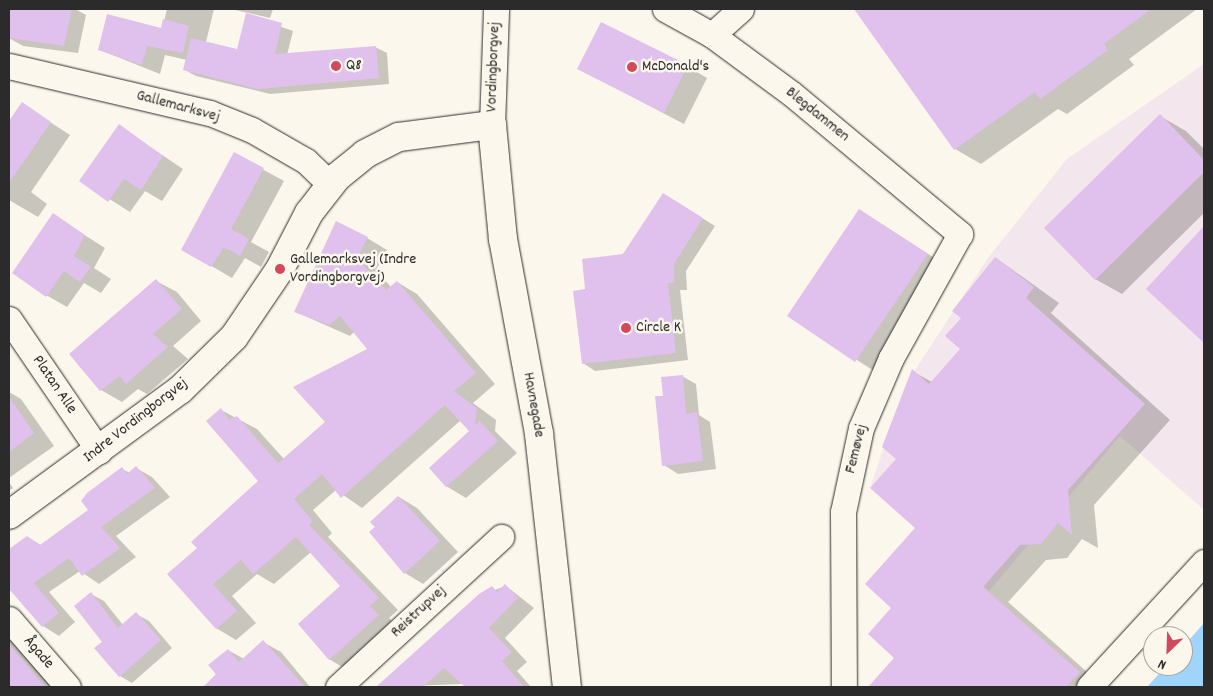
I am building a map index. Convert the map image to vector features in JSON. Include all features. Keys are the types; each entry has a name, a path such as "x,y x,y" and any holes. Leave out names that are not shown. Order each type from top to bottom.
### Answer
{"main road":[{"name":"Indre Vordingborgvej","path":"9,515 180,390 234,336 331,185 365,154 399,137 492,125"},
{"name":"Havnegade","path":"492,125 503,239 539,434 567,687"}],"street":[{"name":"Vordingborgvej","path":"492,125 496,9"},
{"name":"Blegdammen","path":"665,9 712,35 792,94 960,234"},
{"path":"712,35 741,9"},
{"name":"Gallemarksvej","path":"9,66 210,113 252,130 306,161 331,185"},
{"name":"Femøvej","path":"844,687 843,512 861,428 890,358 960,234"},
{"name":"Platan Alle","path":"9,319 99,451"},
{"name":"Reistrupvej","path":"338,687 501,537"},
{"path":"1089,687 1204,562"},
{"name":"Ågade","path":"9,619 68,687"}],"shaded area":[{"path":"1204,64 1204,510 1120,436 989,591 871,485 906,384 988,258 1067,159"}],"water":[{"path":"1204,623 1204,687 1147,687 1157,676 1193,676 1193,636"}],"building":[{"path":"9,9 72,9 64,46 9,38"},
{"path":"854,9 1151,9 1104,44 1108,50 1040,99 1035,92 954,150"},
{"path":"246,13 282,23 275,54 376,46 379,78 258,89 183,70 191,38 237,49"},
{"path":"107,14 161,28 163,19 189,26 183,53 147,46 142,65 98,50"},
{"name":"McDonald's","path":"601,22 688,65 664,113 577,69"},
{"path":"22,102 51,122 9,183 9,121"},
{"path":"1160,114 1204,160 1204,172 1095,280 1044,228"},
{"path":"119,124 163,156 141,190 124,179 108,202 79,181"},
{"path":"234,152 264,168 231,229 249,239 240,256 224,247 211,267 181,250"},
{"path":"663,193 703,218 674,264 674,283 668,283 676,353 582,364 573,291 585,289 582,259 623,254"},
{"path":"859,209 928,254 855,362 787,316"},
{"path":"53,213 85,235 74,256 91,267 80,282 64,271 46,297 12,273"},
{"path":"336,221 368,237 357,258 386,290 397,281 476,373 454,391 477,408 475,425 480,421 498,441 446,487 429,468 469,431 445,405 341,498 322,474 294,499 313,521 309,525 379,598 370,606 379,615 329,660 298,624 340,586 296,537 253,574 241,560 213,584 237,611 216,629 167,574 197,548 191,542 258,481 206,421 221,408 229,420 237,416 278,463 325,422 293,387 367,349 340,316 329,325 294,312"},
{"path":"1204,226 1204,343 1146,289"},
{"path":"995,257 1034,287 1026,298 1145,404 1068,490 1072,535 1058,523 1041,544 1020,545 983,587 1080,672 1066,687 868,687 894,658 868,634 891,608 865,584 915,528 870,488 896,459 882,447 912,369 929,384 960,349 945,336 961,318 952,311"},
{"path":"156,279 182,309 153,334 168,347 126,384 120,376 100,391 69,354"},
{"path":"683,375 686,414 697,412 703,461 662,466 655,396 663,396 661,377"},
{"path":"9,397 34,433 9,452"},
{"path":"136,466 155,488 101,527 120,548 82,576 69,558 34,583 59,613 42,627 9,589 9,549 27,536 40,545 88,510 81,501 87,493 122,467 127,474"},
{"path":"398,496 440,541 404,574 369,532 375,527 370,522"},
{"path":"505,584 518,598 489,628 512,652 502,661 524,687 465,687 444,668 423,687 376,687 479,594 492,586 497,592"},
{"path":"91,592 118,628 136,612 161,640 119,677 94,648 102,642 74,606"},
{"path":"263,640 305,687 203,687 216,674 208,665 228,649 239,662"},
{"path":"9,644 45,687 9,687"}],"place":[{"name":"Q8","path":"336,66"},
{"name":"McDonald's","path":"632,67"},
{"name":"Gallemarksvej (Indre Vordingborgvej)","path":"280,269"},
{"name":"Circle K","path":"626,328"}]}
